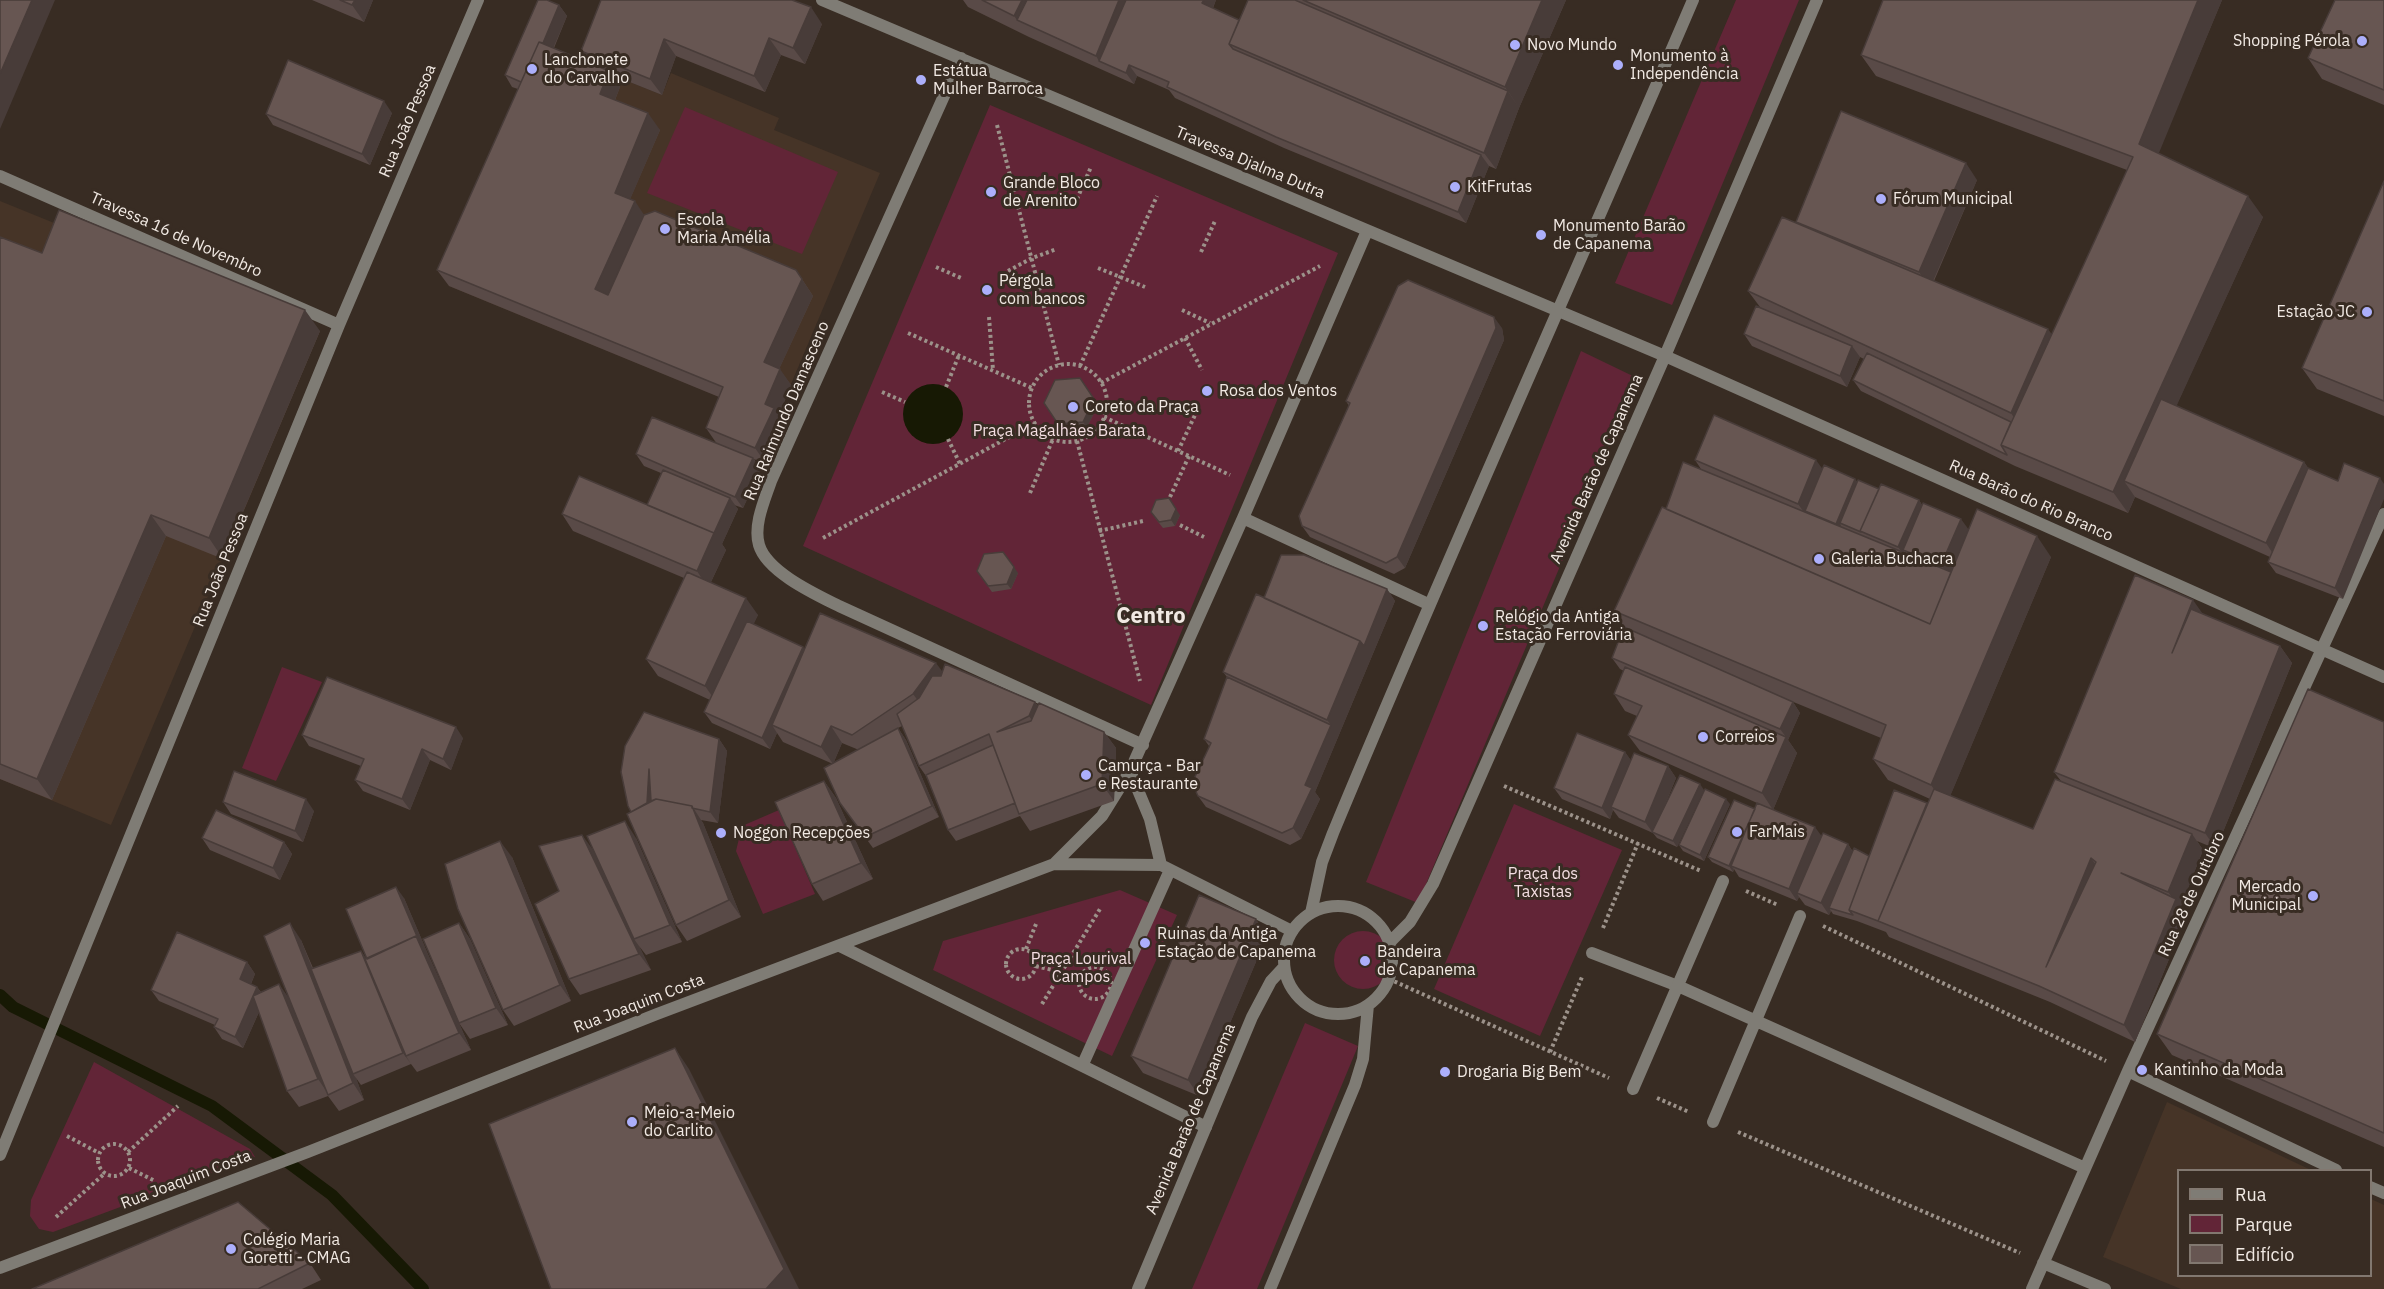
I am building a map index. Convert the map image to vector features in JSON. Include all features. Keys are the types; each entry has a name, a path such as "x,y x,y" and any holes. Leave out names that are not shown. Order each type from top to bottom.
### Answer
{"street":[{"name":"Rua João Pessoa","path":"0,1155 339,325 478,0"},
{"name":"Travessa Djalma Dutra","path":"822,0 1665,356"},
{"path":"1311,913 1322,862 1428,604 1559,311 1693,0"},
{"name":"Avenida Barão de Capanema","path":"1390,942 1410,922 1433,884 1665,356 1817,0"},
{"name":"Rua Raimundo Damasceno","path":"961,58 771,481 760,515 759,544 774,567 802,586 839,606 1143,745"},
{"name":"Travessa 16 de Novembro","path":"0,176 339,325"},
{"path":"1054,864 1102,816 1143,745 1244,519 1367,231"},
{"name":"Rua Barão do Rio Branco","path":"1665,356 2384,677"},
{"name":"Rua 28 de Outubro","path":"2032,1289 2128,1071 2384,514"},
{"path":"1244,519 1428,604"},
{"path":"1083,1064 1166,868 1150,819 1130,771"},
{"name":"Rua Joaquim Costa","path":"0,1268 319,1147 657,1014 1054,864 1166,868 1292,931"},
{"path":"1634,1089 1723,881"},
{"path":"1329,906 1348,906 1366,913 1380,925 1390,942 1392,960 1389,979 1368,1005 1351,1012 1333,1014 1316,1009 1300,999 1290,985 1284,967 1285,949 1292,931 1311,913 1329,906"},
{"path":"1713,1122 1800,916"},
{"path":"840,946 1083,1064 1206,1128"},
{"path":"1592,953 1678,986 2085,1168"},
{"name":"Avenida Barão de Capanema","path":"1138,1289 1252,1017 1271,981 1284,967"},
{"path":"1270,1289 1355,1085 1363,1059 1368,1005"},
{"path":"2128,1071 2335,1169"},
{"path":"2043,1263 2105,1289"}],"path":[{"path":"997,125 1059,365"},
{"path":"1077,199 1091,167"},
{"path":"1080,366 1158,196"},
{"path":"1201,252 1215,221"},
{"path":"1008,271 1032,258 1057,249"},
{"path":"1101,383 1320,266"},
{"path":"936,267 961,278"},
{"path":"1098,268 1145,288"},
{"path":"1182,310 1211,324"},
{"path":"989,317 993,370"},
{"path":"908,333 1032,388"},
{"path":"1185,338 1202,370"},
{"path":"946,387 959,356"},
{"path":"1059,365 1080,366 1093,373 1106,393 1104,417 1088,436 1077,441 1053,439 1035,423 1030,412 1032,388 1048,369 1059,365"},
{"path":"882,392 905,402"},
{"path":"1178,451 1196,413"},
{"path":"1104,417 1230,475"},
{"path":"823,538 1035,423"},
{"path":"948,439 960,464"},
{"path":"1030,493 1053,439"},
{"path":"1077,441 1141,683"},
{"path":"1170,498 1189,456"},
{"path":"1099,531 1143,521"},
{"path":"1180,525 1204,537"},
{"path":"1042,1004 1100,909"},
{"path":"1026,949 1036,924"},
{"path":"1019,948 1026,949 1033,953 1036,966 1025,980 1016,979 1008,972 1007,957 1019,948"},
{"path":"1036,966 1080,977"},
{"path":"128,1152 178,1106"},
{"path":"67,1136 99,1153"},
{"path":"99,1153 111,1144 121,1145 128,1152 129,1168"},
{"path":"99,1153 99,1166 105,1173 115,1177 129,1168"},
{"path":"129,1168 164,1185"},
{"path":"54,1219 105,1173"}],"shaded area":[{"name":"Escola Maria Amélia","path":"552,51 662,95 671,73 779,118 774,130 880,173 776,420 449,286"},
{"path":"0,201 320,331 111,825 0,779"},
{"path":"933,384 954,393 963,414 954,435 933,444 912,435 903,414 912,393"},
{"path":"2167,1102 2309,1169 2177,1169 2177,1277 2372,1277 2372,1199 2384,1205 2384,1289 2181,1289 2103,1257"}],"green space":[{"path":"1736,0 1799,0 1672,305 1615,283"},
{"name":"Praça Magalhães Barata","path":"990,105 1338,253 1151,705 803,546"},
{"path":"685,107 838,172 802,254 647,193"},
{"path":"1581,351 1639,379 1418,903 1366,882"},
{"path":"282,667 322,682 276,781 242,768"},
{"name":"Praça dos Taxistas","path":"1514,804 1622,850 1540,1036 1434,989"},
{"path":"779,810 815,894 763,914 736,851 742,826"},
{"name":"Praça Lourival Campos","path":"1120,890 1177,915 1112,1056 933,970 943,941"},
{"path":"1357,931 1369,931 1384,939 1392,954 1392,966 1384,981 1369,989 1357,989 1342,981 1334,966 1334,954 1342,939"},
{"path":"1305,1023 1358,1046 1257,1289 1192,1289"},
{"path":"94,1062 250,1149 255,1157 53,1232 39,1229 30,1216 31,1200"}],"building":[{"path":"0,0 32,0 0,74"},
{"path":"340,0 355,0 352,5"},
{"path":"538,0 547,0 559,5 543,43 539,42 521,82 505,75"},
{"path":"601,0 792,0 811,7 793,48 769,38 754,76 664,39 650,79 581,51"},
{"path":"982,0 1022,0 1014,16"},
{"path":"1027,0 1119,0 1096,56 1017,20"},
{"path":"1126,0 1204,0 1202,3 1239,20 1229,44 1233,49 1481,155 1458,212 1276,137 1167,87 1169,82 1129,65 1126,73 1099,61"},
{"path":"1248,0 1295,0 1508,91 1484,153 1229,44"},
{"path":"1303,0 1542,0 1505,87"},
{"path":"1883,0 2198,0 2139,144 2248,196 2113,492 2001,445 2133,157 1861,55"},
{"name":"Shopping Pérola","path":"2335,0 2384,0 2384,90 2308,58"},
{"path":"539,42 609,71 600,94 648,113 615,193 635,201 595,289 608,295 644,215 655,211 796,270 802,279 764,362 780,369 765,404 774,408 755,448 706,428 723,387 437,270"},
{"path":"288,60 384,101 362,154 266,114"},
{"path":"1841,111 1966,163 1919,272 1796,222"},
{"path":"2384,181 2384,401 2302,368"},
{"path":"59,210 305,310 209,538 151,515 37,779 0,764 0,237 42,253"},
{"path":"1782,217 2048,329 2011,413 1748,291"},
{"path":"1408,280 1494,317 1496,328 1397,557 1386,563 1302,526 1299,516 1350,403 1346,401 1398,286"},
{"path":"1756,306 1852,346 1840,376 1744,334"},
{"path":"1867,353 2011,422 2001,445 2007,455 1853,380"},
{"name":"Coreto da Praça","path":"1080,378 1094,399 1083,422 1058,424 1044,403 1055,380"},
{"path":"2161,399 2304,462 2266,543 2124,481"},
{"path":"1714,415 1816,460 1798,504 1695,460"},
{"path":"652,417 753,458 735,497 636,454"},
{"name":"Galeria Buchacra","path":"1683,462 1951,572 1930,624 1666,509"},
{"path":"2344,463 2380,478 2335,588 2268,562 2308,468 2338,481"},
{"path":"1824,465 1855,479 1836,524 1805,511"},
{"path":"663,470 730,498 714,533 647,505"},
{"path":"579,476 714,533 697,571 562,514"},
{"path":"1858,480 1879,489 1861,532 1840,523"},
{"path":"1881,484 1919,500 1898,547 1860,531"},
{"path":"1169,498 1176,509 1171,520 1159,522 1151,512 1156,500"},
{"path":"1923,503 1961,519 1941,565 1903,550"},
{"path":"1662,507 1930,624 1977,509 2037,536 1931,785 1873,759 1886,725 1614,611"},
{"path":"1003,552 1014,567 1007,584 988,586 977,571 984,554"},
{"path":"1281,555 1304,555 1387,589 1364,646 1360,641 1264,598"},
{"path":"687,572 746,598 705,686 646,659"},
{"path":"2135,575 2193,600 2172,653 2191,609 2280,646 2205,833 2054,772"},
{"path":"1256,594 1360,641 1327,720 1223,672"},
{"path":"820,613 936,663 913,694 852,735 831,726 821,747 772,725"},
{"path":"747,621 803,647 762,738 704,712"},
{"path":"1624,627 1793,702 1780,729 1612,658"},
{"path":"945,664 1035,702 1029,716 997,732 1031,721 1039,703 1104,732 1102,784 1019,814 989,734 919,766 897,714 919,698 932,676 941,676"},
{"name":"Correios","path":"1625,667 1786,737 1762,793 1628,735 1642,706 1614,694"},
{"path":"327,677 456,727 443,759 422,749 402,799 355,780 364,759 302,735"},
{"path":"1227,677 1331,725 1305,785 1312,788 1293,828 1282,833 1198,796 1192,783 1211,743 1204,739"},
{"name":"Mercado Municipal","path":"2308,689 2384,722 2384,1133 2157,1034"},
{"path":"644,712 719,739 710,812 656,799 651,801 649,769 647,803 631,812 621,772 625,746"},
{"path":"898,728 932,806 865,837 840,803 824,768"},
{"path":"1577,733 1625,752 1602,808 1554,788"},
{"path":"993,745 1015,803 948,830 926,775"},
{"path":"1634,753 1668,766 1645,822 1611,807"},
{"path":"234,771 306,799 295,831 223,802"},
{"path":"1680,775 1700,784 1673,841 1652,832"},
{"path":"2055,779 2192,834 2168,892 2121,873 2176,899 2124,1025 2039,986 1878,921 1934,789 2033,829","holes":["2091,858 2096,862 2046,967"]},
{"path":"824,781 861,863 812,884 775,802"},
{"path":"1705,789 1726,799 1700,855 1679,845"},
{"path":"1894,790 1927,803 1878,921 1849,910"},
{"path":"656,799 692,806 729,900 676,925 627,814"},
{"path":"1734,800 1755,809 1729,866 1708,857"},
{"path":"1757,803 1815,827 1789,889 1731,866"},
{"path":"216,810 284,842 273,868 202,838"},
{"path":"625,821 670,925 634,939 587,836"},
{"path":"1823,833 1848,844 1821,903 1797,893"},
{"path":"582,835 639,954 569,979 535,904 559,891 539,846"},
{"path":"500,841 560,985 503,1010 458,909 445,864"},
{"path":"1854,848 1869,856 1849,910 1853,915 1829,908"},
{"path":"396,887 419,941 416,936 367,959 346,909"},
{"path":"1199,895 1256,919 1188,1080 1131,1056"},
{"path":"290,923 353,1083 328,1095 264,936"},
{"path":"459,923 496,1008 459,1023 423,939"},
{"path":"177,932 247,962 240,979 257,987 235,1037 214,1027 218,1019 151,990"},
{"path":"416,936 459,1033 406,1056 365,959"},
{"path":"361,951 403,1053 353,1074 311,969"},
{"path":"279,984 318,1079 287,1091 253,996"},
{"path":"675,1048 784,1269 766,1289 551,1289 489,1124"},
{"name":"Colégio Maria Goretti - CMAG","path":"238,1202 310,1263 258,1289 32,1289"}],"waterway":[{"path":"0,995 13,1007 212,1106 332,1195 423,1289"}],"place":[{"name":"Shopping Pérola","path":"2362,41"},
{"name":"Novo Mundo","path":"1515,45"},
{"name":"Monumento à Independência","path":"1618,65"},
{"name":"Lanchonete do Carvalho","path":"532,69"},
{"name":"Estátua Mulher Barroca","path":"921,80"},
{"name":"KitFrutas","path":"1455,187"},
{"name":"Grande Bloco de Arenito","path":"991,192"},
{"name":"Fórum Municipal","path":"1881,199"},
{"name":"Escola Maria Amélia","path":"665,229"},
{"name":"Monumento Barão de Capanema","path":"1541,235"},
{"name":"Pérgola com bancos","path":"987,290"},
{"name":"Estação JC","path":"2367,312"},
{"name":"Rosa dos Ventos","path":"1207,391"},
{"name":"Coreto da Praça","path":"1073,407"},
{"name":"Galeria Buchacra","path":"1819,559"},
{"name":"Relógio da Antiga Estação Ferroviária","path":"1483,626"},
{"name":"Correios","path":"1703,737"},
{"name":"Camurça - Bar e Restaurante","path":"1086,775"},
{"name":"FarMais","path":"1737,832"},
{"name":"Noggon Recepções","path":"721,833"},
{"name":"Mercado Municipal","path":"2313,896"},
{"name":"Ruinas da Antiga Estação de Capanema","path":"1145,943"},
{"name":"Bandeira de Capanema","path":"1365,961"},
{"name":"Kantinho da Moda","path":"2142,1070"},
{"name":"Drogaria Big Bem","path":"1445,1072"},
{"name":"Meio-a-Meio do Carlito","path":"632,1122"},
{"name":"Colégio Maria Goretti - CMAG","path":"231,1249"}],"district":[{"name":"Centro","path":"1151,617"}]}
